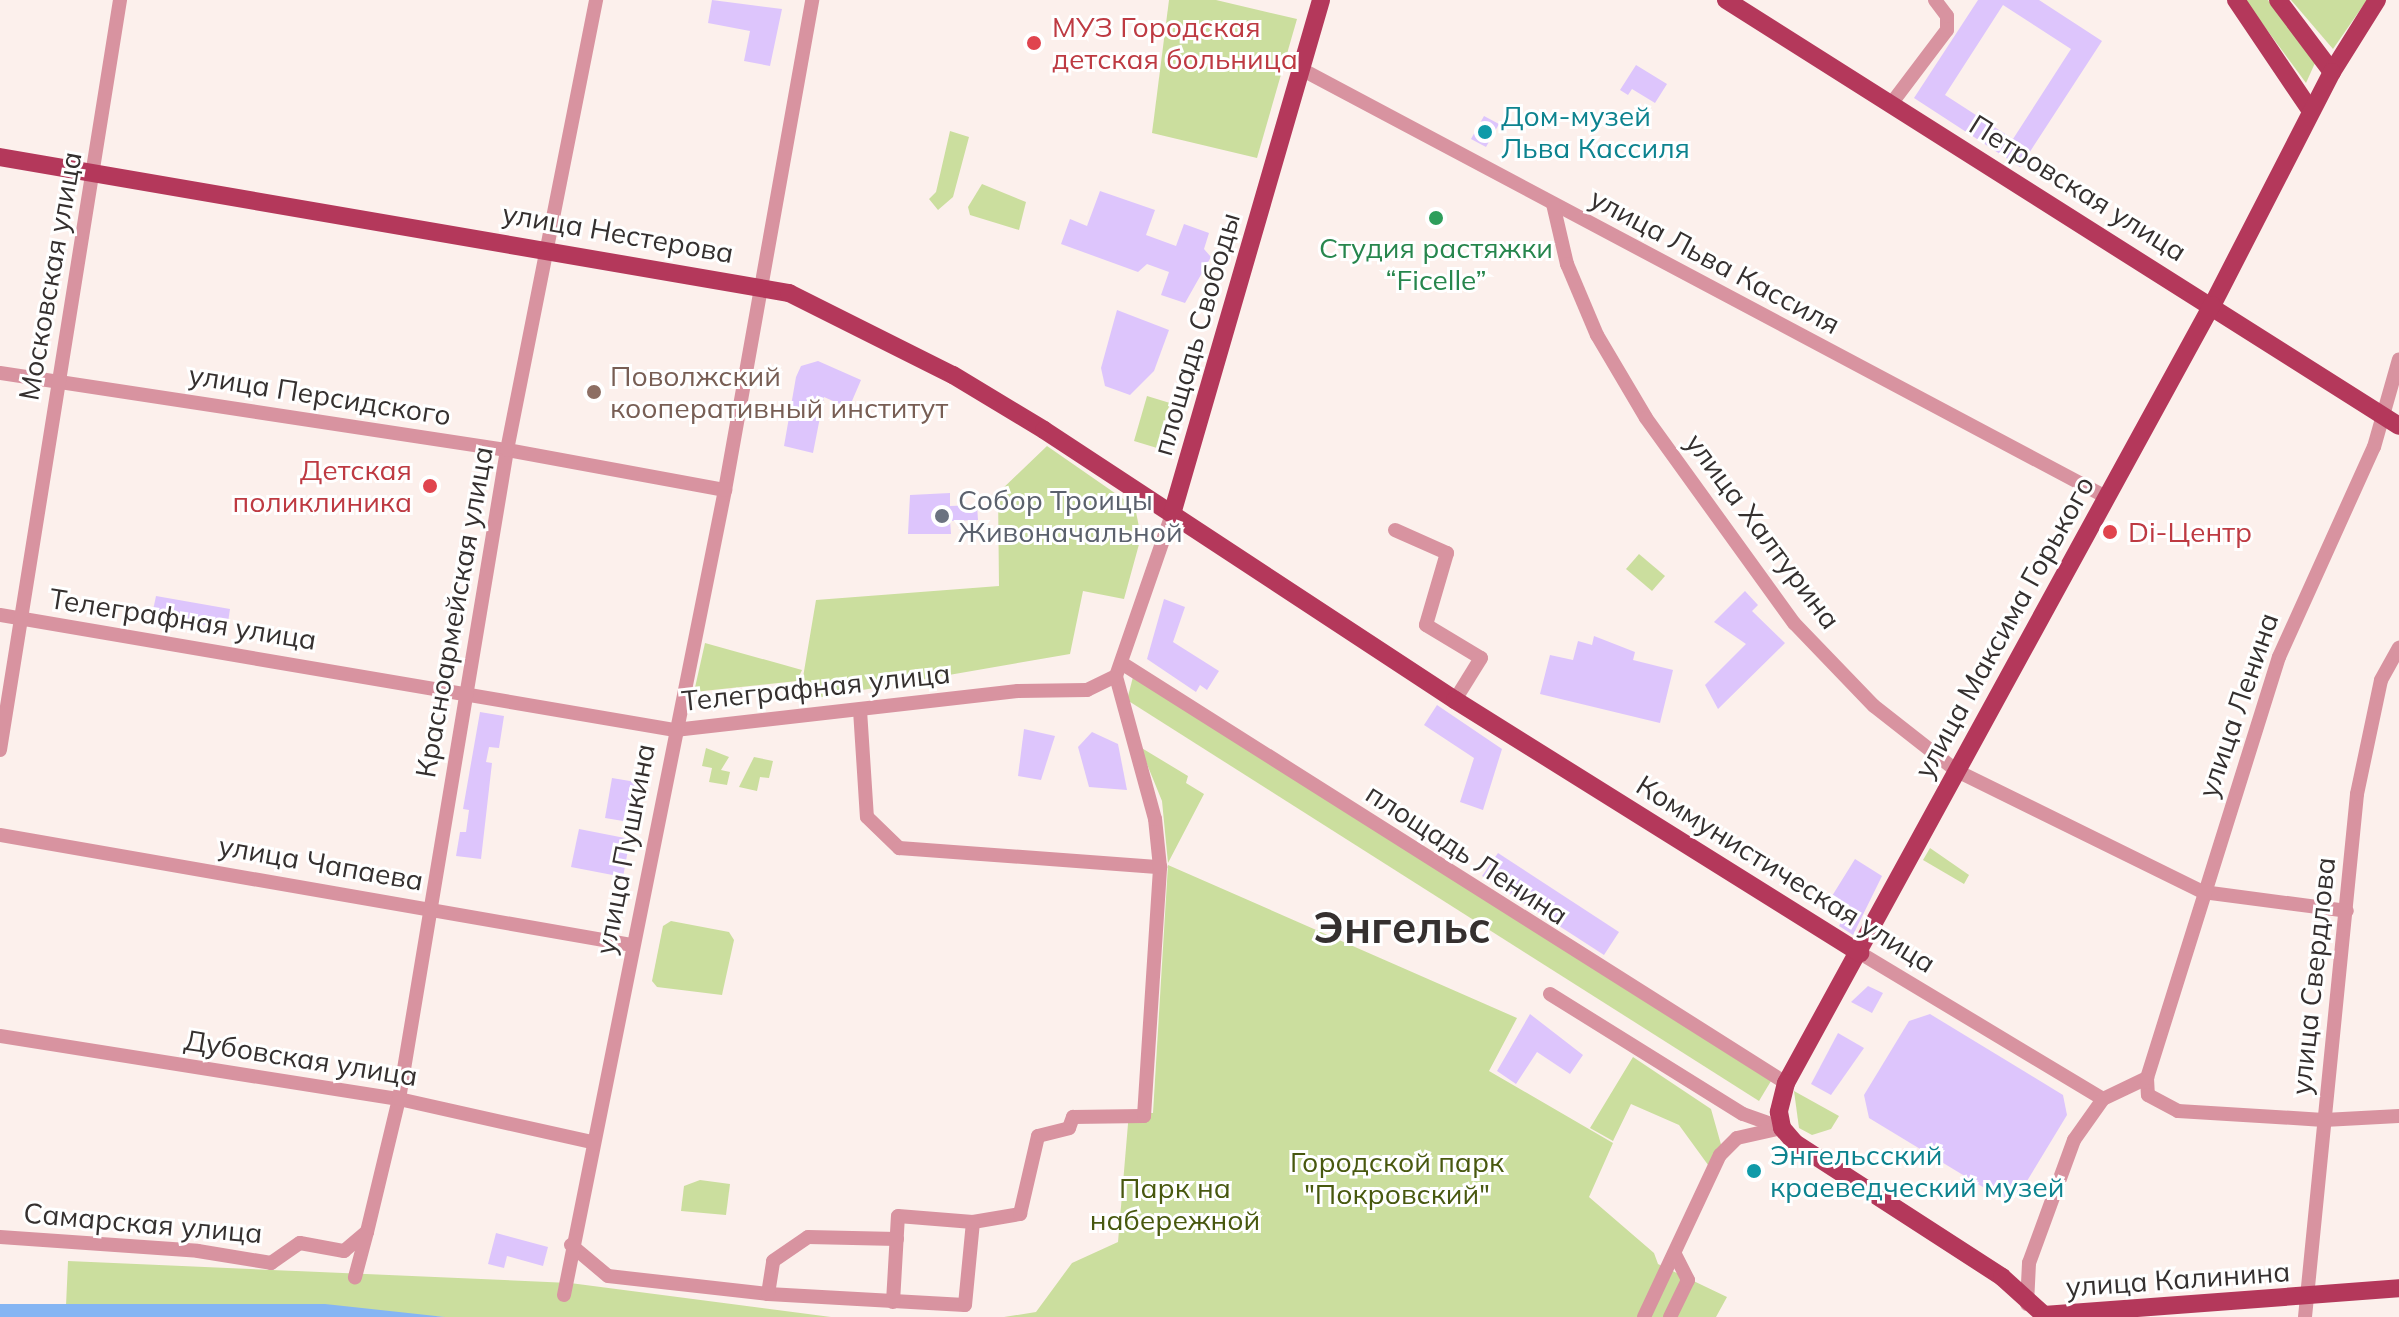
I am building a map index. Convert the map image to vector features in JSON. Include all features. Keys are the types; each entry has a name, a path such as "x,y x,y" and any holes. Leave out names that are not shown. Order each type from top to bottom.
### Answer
{"main road":[{"name":"площадь Свободы","path":"1172,514 1321,0"},
{"path":"2236,0 2311,111"},
{"path":"2278,0 2332,72"},
{"name":"улица Максима Горького","path":"1782,1128 1786,1083 1860,953 2212,305 2332,72 2377,0"},
{"name":"Петровская улица","path":"1734,2 2392,421"},
{"name":"улица Нестерова","path":"0,157 548,249 789,293 953,375 1172,514"},
{"name":"Коммунистическая улица","path":"1172,514 1455,700 1860,953"},
{"name":"улица Калинина","path":"1782,1128 1807,1152 2002,1277 2027,1304 2061,1317 2399,1288"}],"street":[{"name":"Московская улица","path":"0,750 58,382 95,173 120,0"},
{"name":"Красноармейская улица","path":"367,1232 399,1099 507,450 596,0"},
{"path":"758,286 812,0"},
{"path":"1891,104 1947,30 1947,16 1935,0"},
{"name":"улица Льва Кассиля","path":"1301,69 2106,497"},
{"name":"улица Халтурина","path":"1553,204 1567,264 1597,335 1646,418 1794,623 1874,706 1957,771 2203,892 2347,911"},
{"name":"улица Пушкина","path":"564,1295 571,1245 725,490 758,286"},
{"name":"улица Ленина","path":"2147,1078 2279,657 2392,421 2386,393 2399,359"},
{"name":"улица Персидского","path":"0,373 507,450 725,490"},
{"name":"площадь Свободы","path":"1119,670 1172,514"},
{"path":"1395,530 1447,553 1426,625 1481,658 1455,700"},
{"name":"Телеграфная улица","path":"0,615 467,692 675,730 1018,691 1087,690 1119,670"},
{"name":"улица Свердлова","path":"2305,1317 2357,794 2381,680 2399,648"},
{"path":"893,1302 898,1216 973,1222 1020,1214 1038,1136 1069,1128 1073,1117 1144,1116 1160,867 1155,819 1119,670"},
{"name":"площадь Ленина","path":"1119,670 1786,1083"},
{"path":"860,710 867,817 899,848 1160,867"},
{"name":"улица Чапаева","path":"0,835 632,945"},
{"name":"Коммунистическая улица","path":"1860,953 2103,1099"},
{"path":"1550,994 1743,1114 1782,1128"},
{"name":"Дубовская улица","path":"0,1036 399,1099 592,1142"},
{"path":"2027,1304 2029,1263 2074,1140 2103,1099 2147,1078 2148,1095 2178,1111 2324,1120 2399,1116"},
{"path":"1644,1317 1720,1155 1737,1138 1782,1128"},
{"path":"571,1245 608,1276 768,1294 965,1305 973,1222"},
{"path":"355,1277 367,1232"},
{"name":"Самарская улица","path":"0,1237 198,1251 271,1263 300,1243 344,1251 367,1232"},
{"path":"768,1294 773,1261 808,1237 897,1239"},
{"path":"1670,1317 1688,1280 1674,1253"}],"green space":[{"path":"1169,0 1216,0 1297,19 1257,158 1152,133"},
{"path":"2245,0 2268,0 2315,63 2306,83"},
{"path":"2291,0 2367,0 2333,49"},
{"path":"950,131 969,137 953,197 938,210 929,199 936,192"},
{"path":"982,184 1026,202 1019,230 970,215 968,207"},
{"path":"1147,396 1170,403 1157,448 1134,441"},
{"path":"1047,446 1135,507 1141,537 1124,599 1083,591 1070,654 799,701 816,600 999,586 998,493"},
{"path":"1639,554 1665,576 1652,591 1626,569"},
{"path":"705,643 802,670 797,681 694,692"},
{"path":"1133,677 1771,1081 1759,1101 1127,700"},
{"path":"1140,747 1188,776 1186,783 1204,794 1168,863 1162,801"},
{"path":"706,748 729,757 721,770 730,772 727,785 709,782 712,768 702,766"},
{"path":"754,757 773,761 769,778 760,777 757,791 739,787"},
{"path":"1930,848 1969,875 1964,884 1923,860"},
{"name":"Городской парк \"Покровский\"","path":"1168,865 1517,1018 1489,1071 1613,1143 1589,1197 1654,1253 1658,1264 1727,1297 1716,1317 1004,1317 1036,1312 1072,1263 1118,1242 1129,1112 1153,1113"},
{"path":"671,921 729,932 734,940 722,995 657,987 652,981 663,926"},
{"path":"1633,1057 1711,1109 1722,1148 1711,1169 1679,1125 1631,1104 1613,1141 1590,1128"},
{"path":"1794,1091 1839,1116 1831,1129 1812,1135 1799,1128"},
{"path":"700,1180 730,1184 726,1215 681,1211 684,1186"},
{"path":"68,1261 570,1283 831,1317 445,1317 251,1305 66,1306"}],"water":[{"path":"0,1304 325,1304 445,1317 0,1317"}],"building":[{"path":"712,0 782,9 770,66 744,61 750,31 708,23"},
{"path":"1978,0 2039,0 2102,41 2020,167 1914,98","holes":["2003,5 2071,49 2013,139 1945,95"]},
{"path":"1636,65 1667,84 1655,103 1632,89 1628,95 1620,90"},
{"name":"Дом-музей Льва Кассиля","path":"1484,116 1499,124 1486,147 1471,139"},
{"path":"1100,191 1155,210 1146,235 1176,246 1184,224 1209,233 1204,249 1211,257 1185,303 1161,295 1169,272 1147,264 1138,272 1061,244 1070,219 1087,226"},
{"path":"1117,310 1169,330 1154,371 1130,395 1105,386 1101,368"},
{"path":"818,361 861,380 849,408 824,397 813,453 784,446 796,377 801,366"},
{"name":"Собор Троицы Живоначальной","path":"950,493 950,506 977,505 978,520 950,521 951,534 908,534 910,495"},
{"path":"1745,591 1758,605 1752,611 1785,643 1718,709 1705,685 1746,644 1714,622"},
{"path":"156,596 230,609 227,629 152,615"},
{"path":"1164,599 1185,607 1173,642 1219,671 1207,690 1200,685 1196,692 1147,659"},
{"path":"1594,636 1635,652 1633,660 1673,670 1660,723 1540,694 1550,655 1573,660 1578,641 1592,645"},
{"path":"1437,705 1502,749 1483,810 1460,802 1474,758 1424,725"},
{"path":"480,712 504,716 499,748 489,747 486,762 492,763 481,859 456,856 460,832 466,832 469,810 463,809"},
{"path":"1024,729 1055,736 1041,780 1018,776"},
{"path":"1092,732 1118,744 1127,790 1089,787 1078,747"},
{"path":"612,778 636,782 629,822 605,818"},
{"path":"579,829 630,839 623,877 571,867"},
{"path":"1498,853 1619,932 1604,955 1482,876"},
{"path":"1855,859 1882,876 1853,935 1839,926 1850,906 1832,896"},
{"path":"1868,986 1883,993 1872,1013 1851,1002"},
{"path":"1530,1014 1583,1055 1570,1074 1537,1052 1516,1084 1497,1071"},
{"path":"1930,1014 2063,1095 2067,1115 2021,1191 2001,1198 1869,1118 1864,1095 1909,1021"},
{"path":"1838,1033 1864,1048 1831,1095 1811,1084"},
{"path":"496,1233 548,1247 543,1266 507,1256 504,1268 488,1264"}],"place":[{"name":"МУЗ Городская детская больница","path":"1034,43"},
{"name":"Дом-музей Льва Кассиля","path":"1485,132"},
{"name":"Студия растяжки “Ficelle”","path":"1436,218"},
{"name":"Поволжский кооперативный институт","path":"594,392"},
{"name":"Детская поликлиника","path":"430,486"},
{"name":"Собор Троицы Живоначальной","path":"942,516"},
{"name":"Di-Центр","path":"2110,532"},
{"name":"Энгельсский краеведческий музей","path":"1754,1171"}],"district":[{"name":"Энгельс","path":"1402,927"}],"park label":[{"name":"Парк на набережной","path":"1175,1204"}]}
